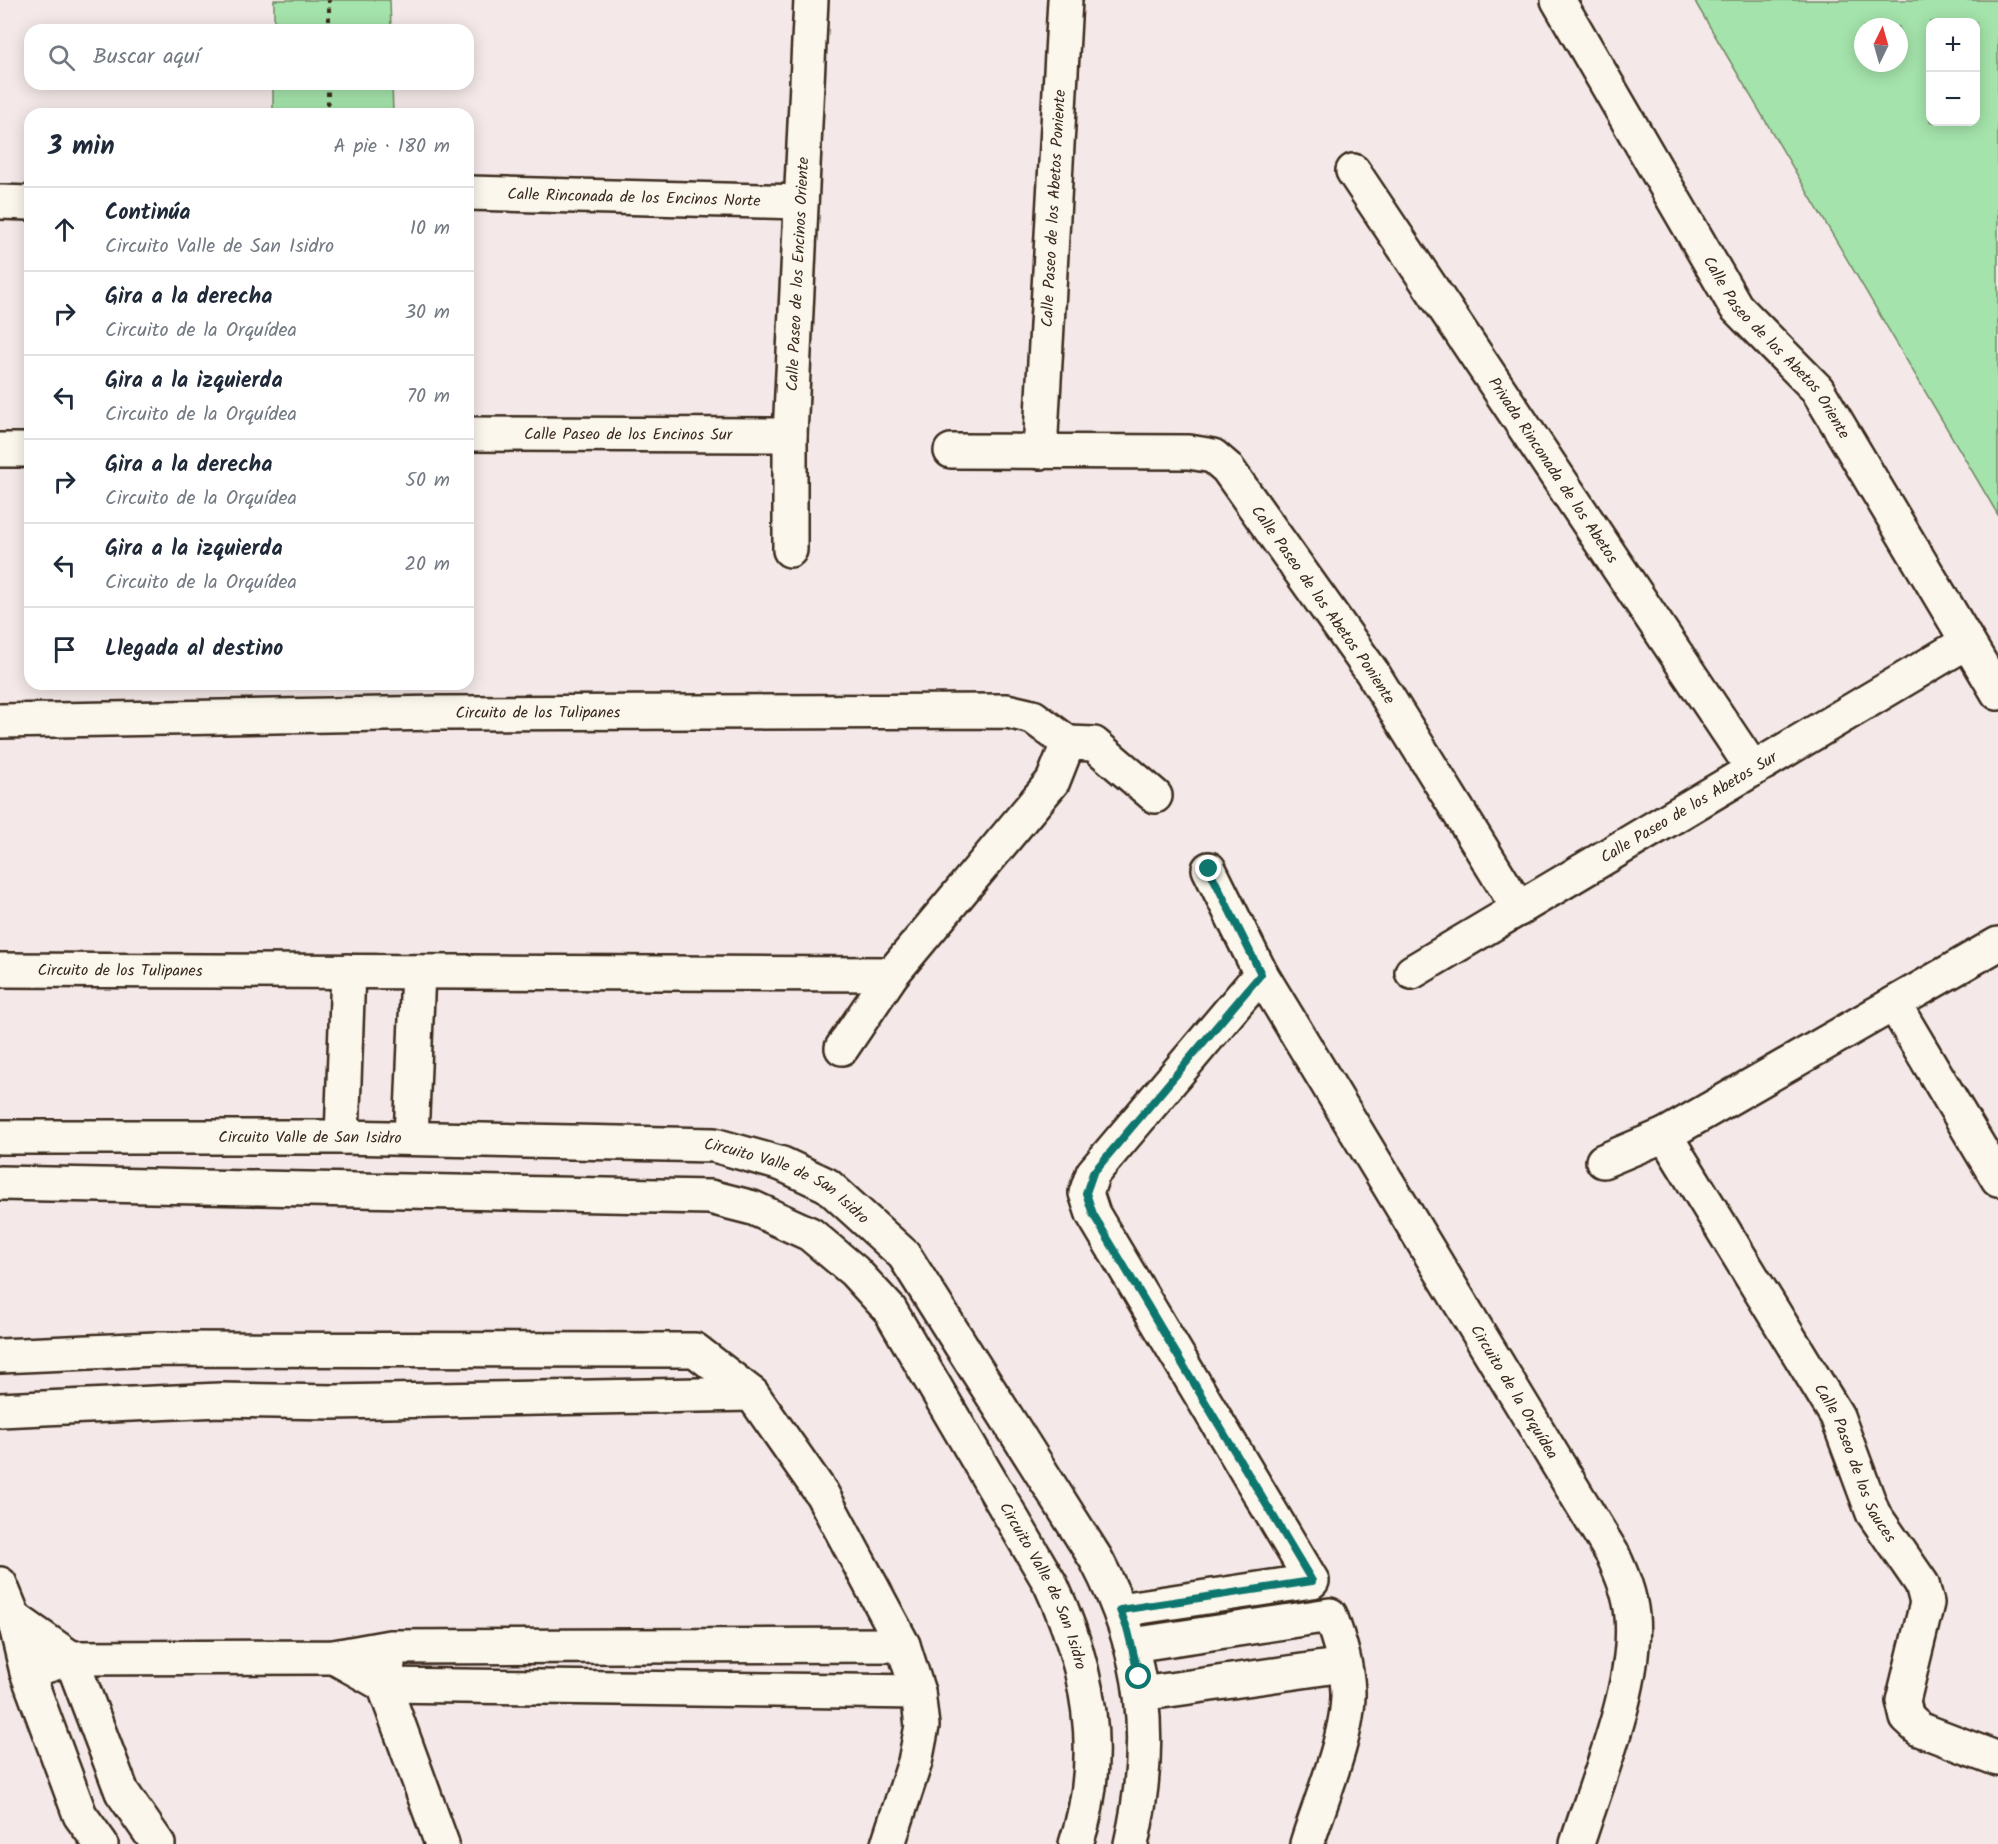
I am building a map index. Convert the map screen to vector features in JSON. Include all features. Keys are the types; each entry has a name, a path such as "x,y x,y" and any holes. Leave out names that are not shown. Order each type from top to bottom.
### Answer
{"street":[{"name":"Calle Paseo de los Encinos Oriente","path":"790,550 790,435 811,0"},
{"name":"Calle Paseo de los Abetos Poniente","path":"1040,452 1065,0"},
{"name":"Calle Paseo de los Abetos Oriente","path":"1558,0 1736,307 1817,389 1998,693"},
{"name":"Privada Rinconada de los Abetos","path":"1353,171 1753,770"},
{"name":"Calle Rinconada de los Encinos Norte","path":"474,193 801,202"},
{"path":"0,202 24,203"},
{"name":"Calle Paseo de los Encinos Sur","path":"474,434 790,435"},
{"path":"0,450 24,450"},
{"name":"Calle Paseo de los Abetos Poniente","path":"951,451 1189,452 1213,456 1227,468 1372,672 1519,909"},
{"name":"Calle Paseo de los Abetos Sur","path":"1412,972 1967,642"},
{"name":"Circuito de los Tulipanes","path":"0,721 452,713 1007,711 1033,717 1068,743 1094,744 1155,796"},
{"path":"842,1048 892,974 1053,781 1068,743"},
{"name":"Circuito de la Orquídea","path":"1209,869 1261,974 1613,1555 1626,1584 1632,1615 1633,1648 1625,1692 1577,1844"},
{"path":"1603,1161 1665,1135 1998,944"},
{"name":"Circuito de los Tulipanes","path":"0,970 892,974"},
{"path":"342,1137 348,971"},
{"path":"411,1138 418,972"},
{"path":"1120,1610 1312,1581 1093,1214 1086,1193 1093,1173 1261,974"},
{"path":"1894,1004 1998,1179"},
{"name":"Calle Paseo de los Sauces","path":"1665,1135 1837,1416 1873,1513 1923,1584 1927,1603 1903,1701 1907,1718 1919,1729 1998,1759"},
{"name":"Circuito Valle de San Isidro","path":"0,1137 342,1137 714,1145 782,1164 827,1185 904,1255 1096,1559 1120,1610 1132,1645 1141,1694 1145,1740 1142,1798 1131,1844"},
{"name":"Circuito Valle de San Isidro","path":"0,1183 710,1197 753,1208 810,1234 854,1270 890,1310 1051,1585 1069,1624 1083,1668 1091,1730 1088,1788 1076,1844"},
{"path":"911,1346 947,1325"},
{"path":"0,1356 156,1349 695,1350 752,1394 822,1494 903,1645 918,1692 922,1726 888,1844"},
{"path":"334,1402 343,1350"},
{"path":"0,1410 220,1400 334,1402 752,1394"},
{"path":"0,1584 14,1618 27,1672 80,1815 101,1844"},
{"path":"1132,1645 1330,1615 1341,1645 1348,1693 1343,1729 1307,1844"},
{"path":"14,1618 71,1658 122,1792 158,1844"},
{"path":"27,1672 71,1658 334,1657 390,1647 903,1645"},
{"path":"632,1646 639,1688"},
{"path":"390,1647 384,1685 442,1844"},
{"path":"334,1657 384,1685 918,1692"},
{"path":"1141,1694 1344,1665"}],"path":[{"path":"329,0 329,24"},
{"path":"328,90 328,108"}],"green space":[{"path":"274,0 390,0 391,24 274,24"},
{"path":"1694,0 1998,0 1998,515"},
{"path":"273,90 392,90 393,108 273,108"}],"route":[{"path":"1139,1677 1128,1631 1120,1610 1312,1581 1093,1214 1086,1193 1093,1173 1261,974 1209,869"}]}
